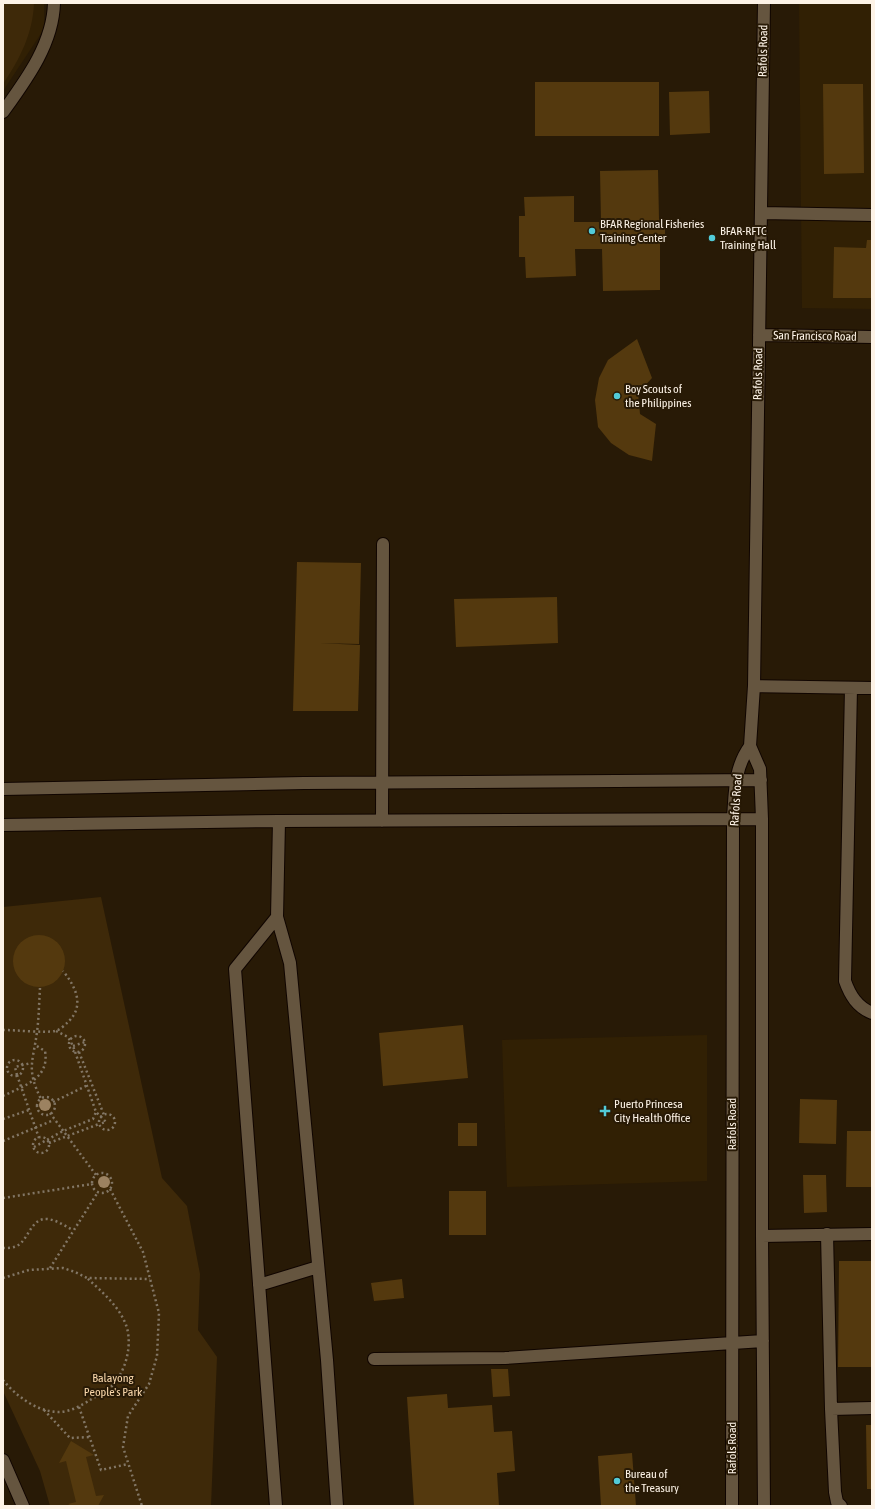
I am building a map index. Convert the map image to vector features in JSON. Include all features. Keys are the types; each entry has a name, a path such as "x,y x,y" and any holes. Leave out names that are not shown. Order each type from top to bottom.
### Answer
{"street":[{"path":"3,112 27,78 41,52 50,30 54,3"},
{"name":"Rafols Road","path":"764,3 754,686 750,746 760,769 762,819 762,1236 764,1506"},
{"path":"761,213 872,215"},
{"name":"San Francisco Road","path":"759,335 872,337"},
{"path":"382,821 383,544"},
{"path":"754,686 872,688"},
{"path":"851,688 845,980 850,995 864,1010 872,1013"},
{"name":"Rafols Road","path":"732,1506 733,818 735,780 742,756 750,746"},
{"path":"3,789 382,782 761,780"},
{"path":"3,825 279,821 762,819"},
{"path":"279,821 277,917 290,963 318,1267 337,1506"},
{"path":"276,1506 235,969 277,917"},
{"path":"827,1234 831,1409 835,1492 837,1502 841,1506"},
{"path":"762,1236 872,1234"},
{"path":"259,1285 318,1267"},
{"path":"374,1359 505,1358 763,1341"},
{"path":"831,1409 872,1408"},
{"path":"3,1460 23,1506"}],"path":[{"path":"56,1031 74,1017 78,1008 77,994 72,982 63,971"},
{"path":"40,988 38,1031 31,1063 32,1081 41,1099"},
{"path":"3,1030 56,1031 68,1037 74,1046 96,1112 106,1122 49,1144"},
{"path":"79,1052 71,1050 70,1042 75,1036 79,1036 85,1042"},
{"path":"74,1046 85,1042"},
{"path":"79,1052 85,1046 85,1042"},
{"path":"3,1096 32,1081 44,1070 46,1060 45,1051 35,1045"},
{"path":"79,1052 104,1115"},
{"path":"13,1060 21,1062 22,1070 17,1076 9,1073 7,1069 10,1062 13,1060"},
{"path":"31,1063 14,1067 39,1138"},
{"path":"53,1102 88,1085"},
{"path":"41,1099 50,1099 53,1102"},
{"path":"41,1099 37,1107 38,1111 46,1115 53,1110 53,1102"},
{"path":"3,1119 29,1110"},
{"path":"34,1147 63,1131 93,1119 96,1112"},
{"path":"50,1113 96,1175"},
{"path":"99,1124 102,1128 109,1130 115,1124 112,1116 104,1115"},
{"path":"99,1124 101,1117 104,1115"},
{"path":"3,1141 54,1120"},
{"path":"39,1138 47,1140 49,1144"},
{"path":"34,1147 36,1140 39,1138"},
{"path":"34,1147 39,1153 43,1153 47,1151 49,1144"},
{"path":"92,1184 96,1175 101,1172 107,1173 111,1178 112,1183 110,1189 102,1193 98,1192"},
{"path":"92,1184 98,1192"},
{"path":"3,1198 92,1184"},
{"path":"110,1189 143,1252 159,1314 158,1356 149,1384 128,1416 123,1447 142,1506"},
{"path":"50,1268 98,1192"},
{"path":"3,1248 12,1248 20,1244 37,1222 45,1218 56,1221 74,1230"},
{"path":"3,1278 29,1270 50,1268 63,1268 75,1272 87,1278 111,1300 126,1325 128,1348 124,1369 111,1387 79,1407 60,1412 43,1410"},
{"path":"87,1278 150,1279"},
{"path":"3,1380 14,1393 43,1410 70,1438 90,1438"},
{"path":"79,1407 101,1470 128,1464"}],"shaded area":[{"path":"3,3 44,3 44,29 3,91"},
{"path":"799,3 872,3 872,309 802,308"},
{"name":"Puerto Princesa City Health Office","path":"707,1035 707,1181 507,1187 502,1040"}],"green space":[{"path":"3,3 34,3 28,35 15,65 3,84"},
{"name":"Balayong People's Park","path":"101,897 162,1178 187,1206 200,1274 198,1330 217,1357 211,1506 50,1506 40,1471 3,1391 3,907"}],"building":[{"path":"535,82 659,82 659,136 535,136"},
{"path":"823,84 863,84 864,173 824,174"},
{"path":"709,91 710,133 670,135 669,92"},
{"name":"BFAR Regional Fisheries Training Center","path":"658,170 659,219 665,219 665,241 660,241 660,290 603,291 602,249 575,249 576,276 526,278 525,257 519,257 519,216 525,216 524,197 574,196 574,222 601,222 600,171"},
{"path":"867,240 872,240 872,298 833,298 834,247 866,248"},
{"name":"Boy Scouts of the Philippines","path":"637,339 652,378 638,393 640,414 656,424 652,461 629,455 611,443 598,427 595,400 599,378 608,360"},
{"path":"297,562 361,563 359,644 319,643 360,645 358,711 293,711"},
{"path":"557,597 558,643 456,647 454,599"},
{"path":"34,935 44,935 58,942 65,956 65,966 58,980 44,987 34,987 24,983 17,976 13,966 13,956 17,946 24,939"},
{"path":"463,1025 468,1078 383,1086 379,1033"},
{"path":"800,1099 837,1100 836,1144 799,1143"},
{"path":"458,1123 477,1123 477,1146 458,1146"},
{"path":"847,1131 872,1131 872,1187 846,1187"},
{"path":"803,1175 826,1175 827,1212 804,1213"},
{"path":"449,1191 486,1191 486,1235 449,1235"},
{"path":"839,1261 872,1261 872,1367 838,1367"},
{"path":"402,1279 404,1298 374,1301 371,1283"},
{"path":"491,1369 508,1369 510,1396 493,1397"},
{"path":"447,1394 448,1408 492,1405 494,1432 512,1431 515,1471 497,1473 499,1506 414,1506 407,1397"},
{"path":"866,1425 872,1425 872,1489 867,1489"},
{"path":"71,1441 94,1455 86,1457 96,1496 104,1495 98,1506 72,1506 68,1504 76,1502 66,1461 59,1463"},
{"name":"Bureau of the Treasury","path":"632,1453 636,1506 601,1506 598,1456"}],"place":[{"name":"BFAR Regional Fisheries Training Center","path":"592,231"},
{"name":"BFAR-RFTC Training Hall","path":"712,238"},
{"name":"Boy Scouts of the Philippines","path":"617,396"},
{"name":"Puerto Princesa City Health Office","path":"605,1111"},
{"name":"Bureau of the Treasury","path":"617,1481"}]}
